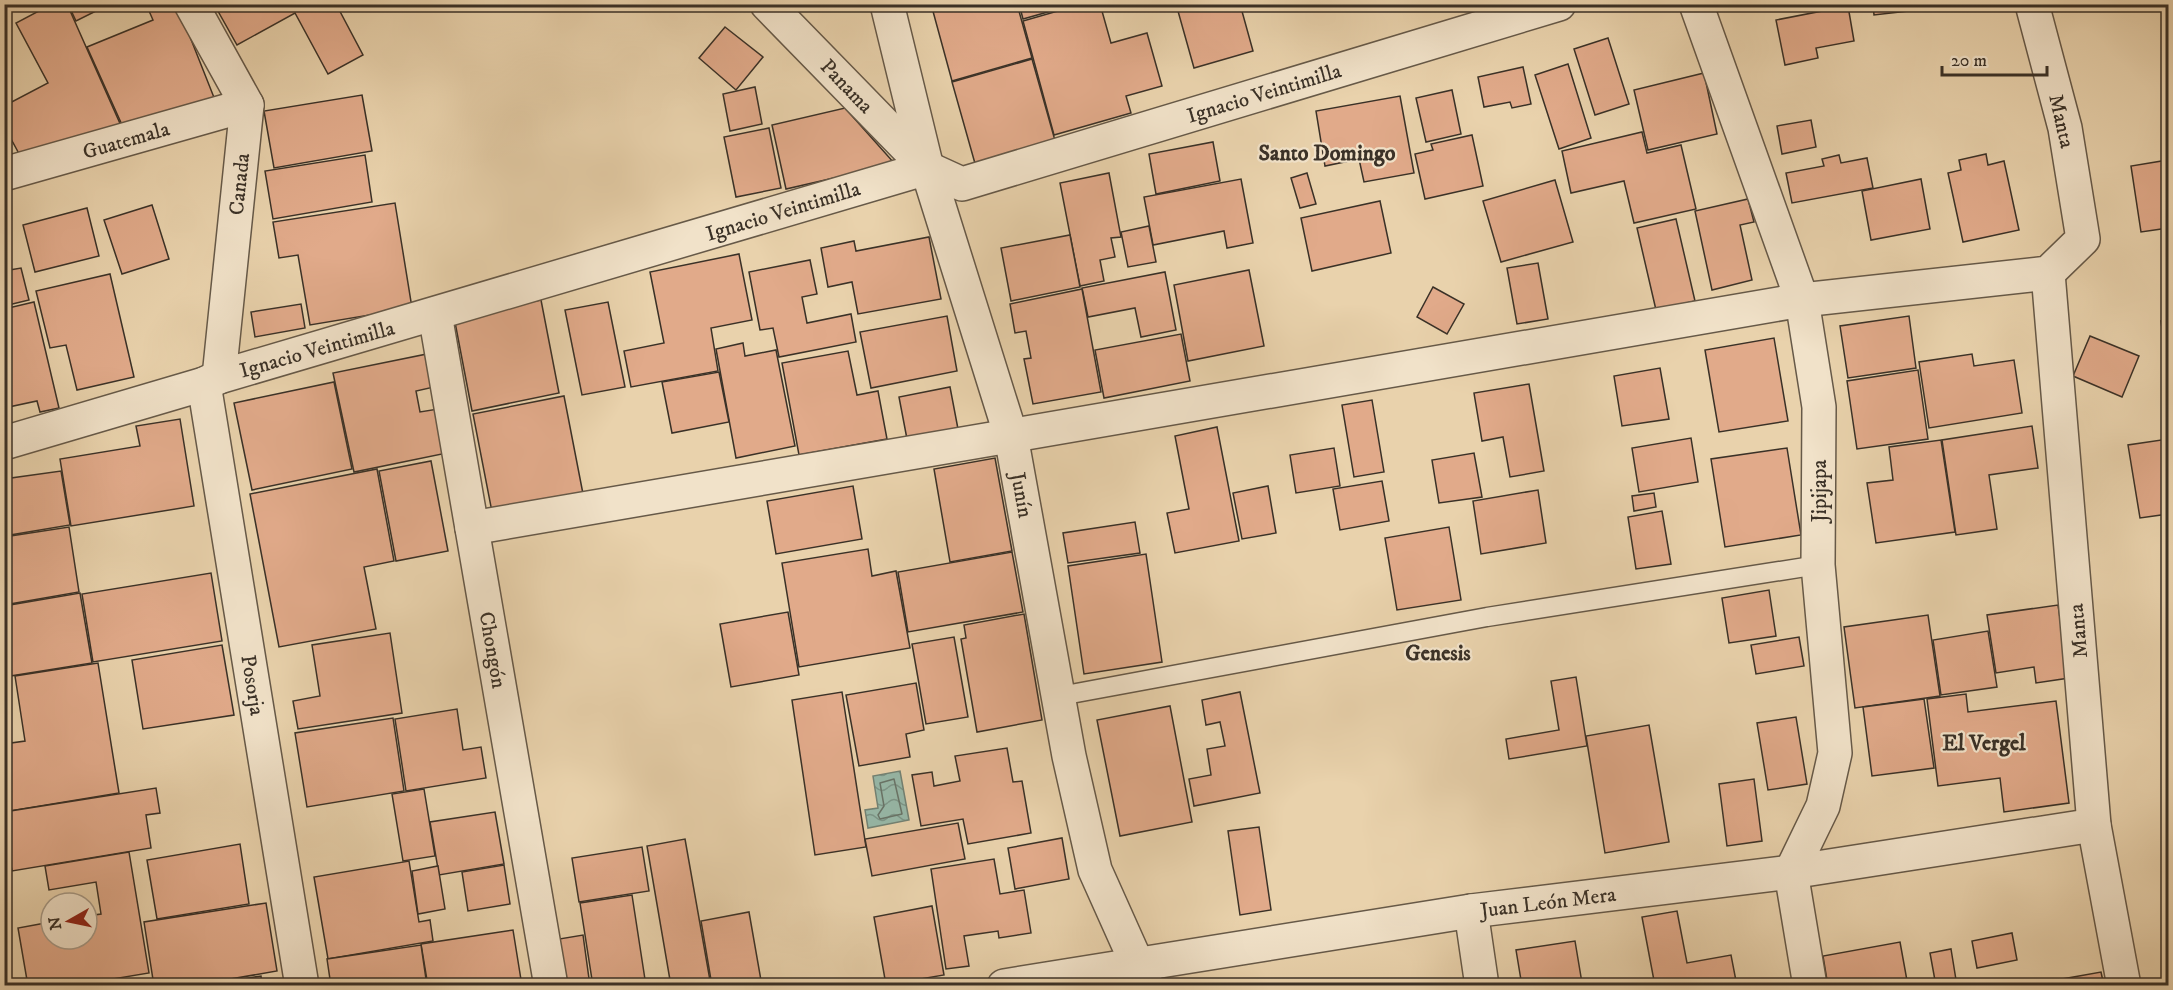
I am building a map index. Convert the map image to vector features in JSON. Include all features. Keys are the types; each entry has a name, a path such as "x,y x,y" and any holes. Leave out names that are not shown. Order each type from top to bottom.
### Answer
{"street":[{"path":"191,4 247,105"},
{"name":"Panama","path":"766,4 927,168"},
{"name":"Junín","path":"887,4 927,168 1011,436 1060,696 1069,756 1095,870 1142,974"},
{"name":"Ignacio Veintimilla","path":"4,443 927,168 962,184 1559,4"},
{"name":"Jipijapa","path":"1696,4 1802,300 1819,407 1818,565 1835,753 1823,806 1791,872"},
{"name":"Manta","path":"2032,4 2065,128 2083,239 2048,273 2094,825 2124,986"},
{"name":"Guatemala","path":"8,166 247,105"},
{"name":"Canada","path":"211,380 247,105"},
{"path":"472,528 1802,300 2048,273"},
{"name":"Chongón","path":"435,314 551,986"},
{"name":"Posorja","path":"211,380 302,986"},
{"name":"Juan León Mera","path":"1004,986 1142,974 1471,911 1791,872 2094,825"},
{"path":"1791,872 1810,986"},
{"path":"1471,911 1482,986"}],"lane":[{"path":"1060,696 1487,617 1818,565"}],"water":[{"path":"900,771 909,820 868,828 865,810 878,808 873,776"}],"building":[{"path":"35,4 67,4 126,137 23,161 4,126 4,106 48,83 16,23 39,11"},
{"path":"68,4 110,4 76,21"},
{"path":"146,4 177,4 215,100 127,136 87,47 153,20"},
{"path":"214,4 336,4 363,55 328,74 295,13 237,45"},
{"path":"931,4 1017,4 1032,58 952,81"},
{"path":"1019,4 1076,4 1023,19"},
{"path":"1082,4 1100,4 1111,43 1147,33 1162,86 1126,96 1131,113 1054,135 1023,21"},
{"path":"1176,4 1240,4 1253,51 1194,68"},
{"path":"1873,4 1907,4 1908,11 1874,15"},
{"path":"1848,6 1854,41 1816,48 1818,58 1785,65 1776,20"},
{"path":"725,27 763,57 736,90 699,58"},
{"path":"1608,38 1629,104 1595,115 1574,49"},
{"path":"1032,59 1056,144 976,167 952,82"},
{"path":"1568,64 1591,138 1559,149 1535,75"},
{"path":"1523,67 1531,104 1512,108 1510,102 1484,107 1478,77"},
{"path":"1704,73 1717,134 1648,150 1634,90"},
{"path":"755,87 762,124 730,131 723,94"},
{"path":"1452,90 1461,134 1426,142 1416,98"},
{"path":"362,95 372,151 274,168 264,111"},
{"path":"1400,96 1414,173 1364,182 1359,159 1325,166 1316,111"},
{"path":"845,108 895,164 786,189 772,125"},
{"path":"1811,120 1816,147 1782,154 1777,126"},
{"path":"769,128 781,188 736,197 724,137"},
{"path":"1642,132 1647,153 1681,145 1696,209 1634,223 1624,181 1571,193 1562,151"},
{"path":"1472,135 1483,186 1425,199 1415,154 1433,150 1431,144"},
{"path":"1213,142 1220,181 1156,194 1149,154"},
{"path":"1986,154 1988,165 2004,161 2019,230 1963,242 1948,173 1961,170 1959,160"},
{"path":"365,155 372,202 273,219 265,171"},
{"path":"1839,155 1841,163 1867,158 1873,188 1792,203 1786,173 1824,166 1822,159"},
{"path":"2168,160 2168,228 2141,232 2131,166"},
{"path":"1109,173 1121,237 1111,238 1115,257 1100,260 1104,281 1080,286 1060,183"},
{"path":"1307,173 1316,204 1300,208 1291,178"},
{"path":"1241,179 1253,243 1227,248 1224,231 1153,245 1144,197"},
{"path":"1921,179 1930,229 1871,240 1862,191"},
{"path":"1555,180 1573,242 1501,262 1483,201"},
{"path":"1748,199 1754,222 1740,225 1752,280 1712,290 1695,211"},
{"path":"1380,201 1391,253 1312,271 1301,218"},
{"path":"395,203 412,308 310,325 298,255 279,258 273,222"},
{"path":"152,205 169,259 122,274 104,220"},
{"path":"87,208 99,256 35,272 23,225"},
{"path":"1676,219 1695,301 1656,310 1637,228"},
{"path":"1149,226 1156,262 1128,267 1121,232"},
{"path":"1070,235 1080,287 1011,301 1001,248"},
{"path":"929,237 941,299 858,314 852,282 828,287 821,248 854,241 856,251"},
{"path":"739,254 752,320 711,328 718,371 631,387 624,351 664,343 650,272"},
{"path":"810,260 817,294 802,297 807,323 851,314 856,342 779,357 773,328 760,330 749,272"},
{"path":"1538,263 1548,319 1517,324 1507,268"},
{"path":"21,268 29,300 4,306 4,271"},
{"path":"1249,270 1264,346 1188,361 1174,285"},
{"path":"1165,272 1176,330 1141,337 1135,308 1088,317 1082,288"},
{"path":"110,274 134,377 77,390 66,345 50,348 36,291"},
{"path":"1433,287 1464,304 1447,334 1417,317"},
{"path":"1082,289 1101,392 1033,404 1024,359 1031,358 1026,331 1015,333 1010,304"},
{"path":"541,300 559,393 472,411 454,317"},
{"path":"34,302 59,408 40,412 37,401 4,408 4,309"},
{"path":"608,302 625,387 582,395 565,310"},
{"path":"301,304 305,328 255,337 251,312"},
{"path":"947,316 957,371 871,388 860,332"},
{"path":"1909,316 1916,368 1848,378 1840,326"},
{"path":"2168,320 2168,377 2161,321"},
{"path":"1181,334 1190,381 1104,398 1095,350"},
{"path":"2090,336 2139,356 2122,397 2073,376"},
{"path":"1774,338 1788,421 1719,432 1705,350"},
{"path":"743,343 745,356 776,350 795,446 736,458 716,349"},
{"path":"848,351 857,395 878,391 887,439 799,455 782,363"},
{"path":"427,354 434,387 416,391 420,412 438,409 447,453 354,472 333,373"},
{"path":"1972,354 1974,366 2014,360 2022,413 1929,428 1919,362"},
{"path":"1660,368 1669,419 1622,426 1614,376"},
{"path":"1918,370 1928,439 1857,449 1847,381"},
{"path":"719,372 729,422 672,433 662,382"},
{"path":"334,382 352,469 252,490 234,403"},
{"path":"1529,384 1544,471 1510,477 1503,437 1482,441 1474,393"},
{"path":"950,387 958,429 907,439 899,397"},
{"path":"564,396 584,499 493,517 473,414"},
{"path":"1372,400 1384,472 1354,477 1342,405"},
{"path":"180,419 194,506 71,526 60,459 140,446 136,426"},
{"path":"2032,426 2038,468 1989,475 1997,529 1956,535 1942,440"},
{"path":"1217,427 1239,541 1175,553 1167,513 1189,509 1175,436"},
{"path":"1691,438 1698,482 1639,492 1632,448"},
{"path":"2168,439 2168,514 2140,518 2128,445"},
{"path":"1941,440 1955,532 1876,543 1867,483 1893,480 1889,447"},
{"path":"1334,448 1340,486 1296,493 1290,455"},
{"path":"1787,448 1801,535 1725,547 1711,459"},
{"path":"1474,453 1482,497 1439,503 1432,460"},
{"path":"995,458 1012,551 950,562 934,469"},
{"path":"431,461 448,551 396,561 379,471"},
{"path":"377,469 394,561 364,567 376,629 279,647 250,494"},
{"path":"61,471 70,525 4,536 4,479"},
{"path":"1382,481 1389,521 1340,530 1333,489"},
{"path":"853,486 862,539 776,554 767,501"},
{"path":"1268,486 1276,533 1242,539 1233,493"},
{"path":"1538,490 1546,543 1481,554 1473,501"},
{"path":"1654,493 1656,507 1634,511 1632,496"},
{"path":"1662,511 1671,564 1636,569 1628,517"},
{"path":"1135,522 1140,553 1068,563 1063,533"},
{"path":"69,527 79,592 4,605 4,537"},
{"path":"1449,527 1461,600 1397,610 1385,538"},
{"path":"868,549 872,576 896,571 910,648 799,667 782,563"},
{"path":"1012,552 1023,612 908,632 898,572"},
{"path":"1146,554 1162,662 1084,674 1068,566"},
{"path":"211,573 222,641 93,662 82,594"},
{"path":"1769,590 1776,636 1729,643 1722,598"},
{"path":"80,593 92,663 4,677 4,606"},
{"path":"2058,605 2069,678 2036,683 2034,667 1996,673 1987,615"},
{"path":"788,612 799,675 731,687 720,624"},
{"path":"1024,614 1042,720 977,732 961,639 966,638 964,625"},
{"path":"1928,615 1940,696 1855,708 1844,627"},
{"path":"1988,631 1997,687 1941,695 1933,640"},
{"path":"390,633 402,713 298,729 293,701 320,696 312,645"},
{"path":"954,637 968,717 926,724 912,644"},
{"path":"1799,637 1804,666 1756,674 1751,645"},
{"path":"222,645 234,715 143,729 132,660"},
{"path":"98,663 119,793 4,812 4,744 25,741 15,676"},
{"path":"1576,677 1587,746 1509,759 1506,739 1559,730 1551,681"},
{"path":"916,683 924,730 906,734 910,757 859,766 846,695"},
{"path":"842,692 866,847 815,855 792,700"},
{"path":"1240,692 1260,793 1194,806 1189,779 1211,775 1207,749 1225,746 1220,722 1206,725 1202,700"},
{"path":"1966,694 1968,712 2056,701 2069,803 2004,812 2000,778 1938,786 1927,699"},
{"path":"1924,699 1934,768 1872,776 1863,707"},
{"path":"1170,706 1192,822 1120,836 1097,720"},
{"path":"457,709 463,750 481,747 486,778 406,791 395,719"},
{"path":"1796,717 1807,784 1768,790 1757,723"},
{"path":"393,718 404,791 307,807 295,733"},
{"path":"1649,725 1669,842 1605,853 1586,736"},
{"path":"1007,748 1013,782 1022,781 1031,833 968,844 963,819 921,826 912,775 932,772 934,786 960,781 955,756"},
{"path":"1754,779 1762,841 1727,846 1719,784"},
{"path":"156,788 160,813 146,815 151,848 12,871 4,812"},
{"path":"424,789 435,856 403,861 392,794"},
{"path":"495,812 504,864 439,875 430,822"},
{"path":"958,823 965,859 872,876 865,839"},
{"path":"1259,827 1271,910 1240,915 1228,831"},
{"path":"1062,838 1069,879 1015,889 1008,848"},
{"path":"685,839 711,986 671,986 647,846"},
{"path":"240,844 249,904 157,919 147,860"},
{"path":"642,847 649,891 579,902 572,858"},
{"path":"129,852 149,973 71,986 28,986 18,928 39,924 39,951 99,951 99,914 101,914 96,882 49,890 45,866"},
{"path":"994,859 1000,894 1024,890 1031,933 999,938 998,931 964,936 969,966 946,969 931,869"},
{"path":"409,861 419,922 430,920 433,941 328,959 314,877"},
{"path":"504,865 510,904 468,911 462,872"},
{"path":"438,866 445,909 418,914 412,871"},
{"path":"632,895 646,986 593,986 580,903"},
{"path":"266,903 277,971 190,986 154,986 144,922"},
{"path":"932,906 944,975 886,985 874,917"},
{"path":"1677,911 1687,963 1731,955 1737,986 1655,986 1642,917"},
{"path":"749,912 762,986 712,986 701,921"},
{"path":"513,930 522,986 428,986 421,944"},
{"path":"2012,933 2017,960 1977,968 1972,941"},
{"path":"583,935 590,986 567,986 559,939"},
{"path":"1575,941 1582,983 1568,986 1522,986 1516,950"},
{"path":"1900,942 1908,986 1828,986 1823,956"},
{"path":"421,945 427,986 331,986 327,959"},
{"path":"1951,949 1957,986 1936,986 1930,953"},
{"path":"2101,972 2104,986 2023,986"},
{"path":"261,976 262,986 199,986"},
{"path":"146,980 147,986 113,986 113,985"}],"district":[{"name":"Santo Domingo","path":"1327,152"},
{"name":"Genesis","path":"1438,652"},
{"name":"El Vergel","path":"1984,742"}]}
